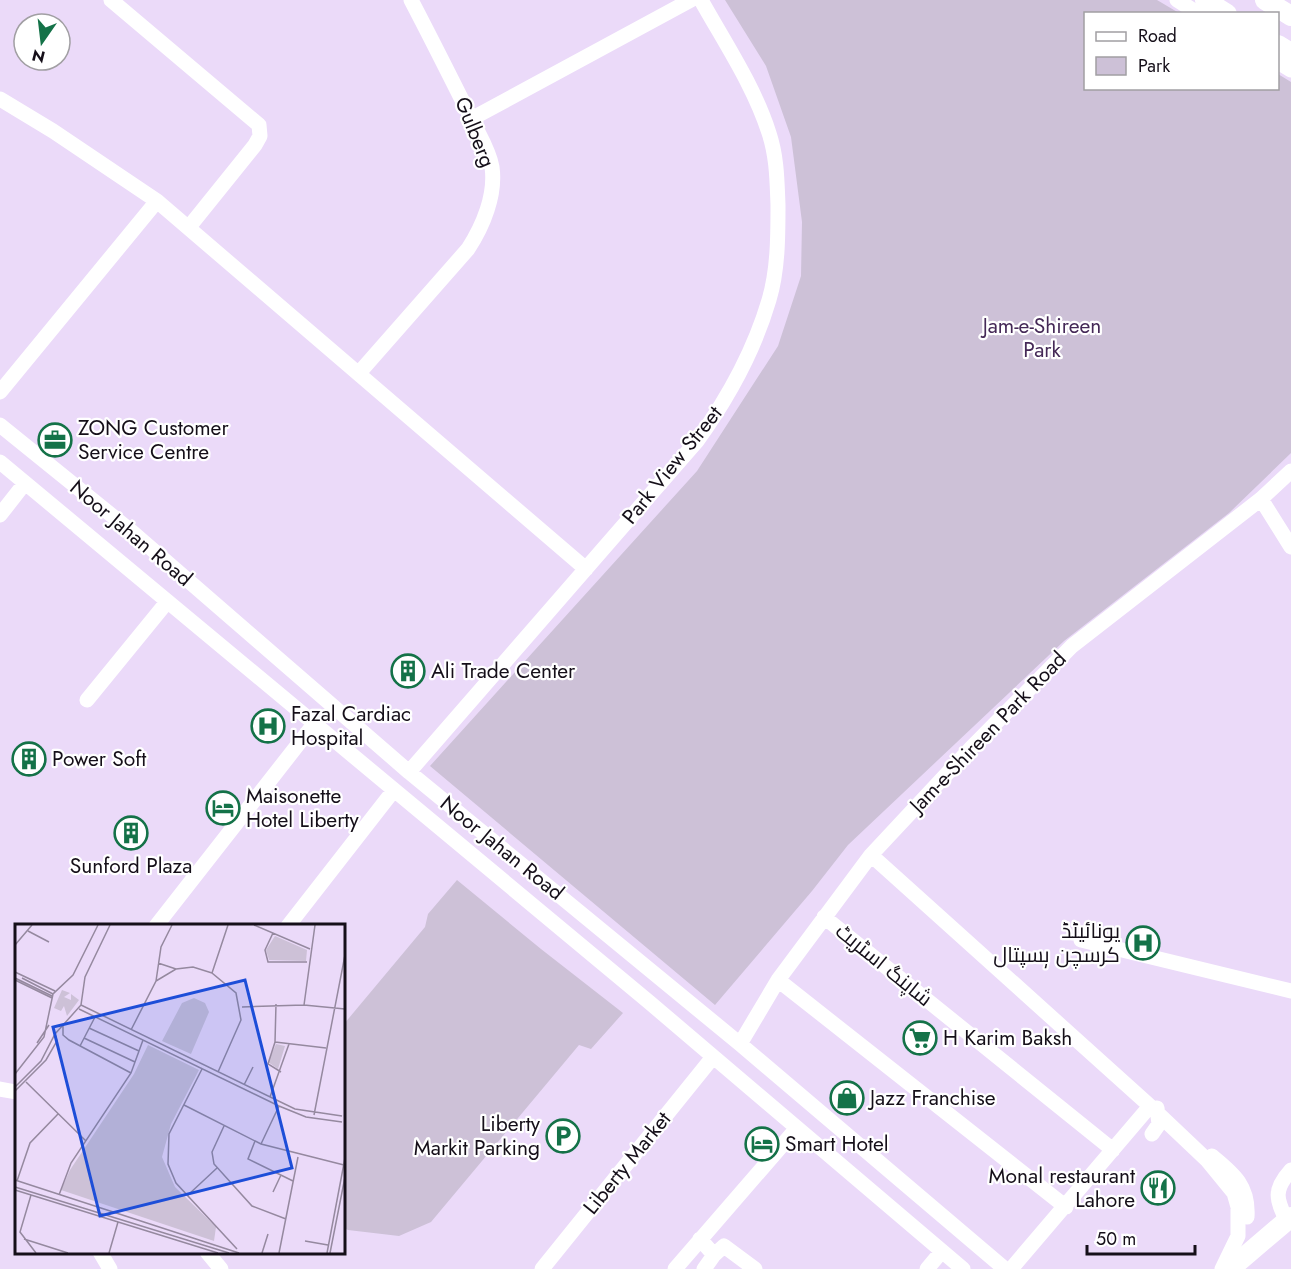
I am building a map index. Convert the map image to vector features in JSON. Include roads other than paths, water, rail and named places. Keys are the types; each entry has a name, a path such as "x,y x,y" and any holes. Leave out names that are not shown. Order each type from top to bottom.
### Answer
{"main road":[{"path":"1205,0 1224,12"},
{"path":"1265,0 1291,16"},
{"path":"1230,1269 1289,1219"}],"street":[{"path":"111,0 259,125 260,136 255,146 189,227"},
{"name":"Gulberg","path":"359,373 468,249 480,230 492,181 492,166 486,148 411,0"},
{"path":"471,119 691,0"},
{"name":"Park View Street","path":"409,772 696,441 721,407 743,365 769,300 774,275 778,219 776,161 769,133 753,90 701,0"},
{"path":"1177,0 1196,12"},
{"path":"0,99 62,137 157,201 586,569"},
{"path":"0,392 157,201"},
{"name":"Noor Jahan Road","path":"0,425 131,531 409,772 740,1044 1005,1269"},
{"name":"Noor Jahan Road","path":"0,462 713,1057 963,1269"},
{"name":"Jam-e-Shireen Park Road","path":"740,1044 778,980 871,855 970,749 1072,646 1261,499 1291,471"},
{"path":"0,515 25,483"},
{"path":"1261,499 1291,547"},
{"path":"87,700 167,602"},
{"path":"158,924 314,724"},
{"path":"290,924 394,790"},
{"path":"871,855 1207,1160 1234,1193 1238,1207 1238,1236"},
{"name":"شاپنگ اسٹریٹ","path":"824,917 1113,1150"},
{"path":"1081,940 1291,991"},
{"path":"778,980 1066,1207"},
{"path":"1056,1021 1081,1035 1157,1107 1159,1124 1155,1136 1169,1131 1184,1134 1233,1173 1246,1193 1247,1218 1222,1269"},
{"name":"Liberty Market","path":"542,1269 713,1057"},
{"path":"0,1089 15,1092"},
{"path":"1011,1269 1150,1106"},
{"path":"675,1269 797,1128"},
{"path":"1289,1219 1277,1200 1277,1192 1291,1170"},
{"path":"700,1239 714,1255"},
{"path":"704,1269 724,1246 755,1269"},
{"path":"927,1269 942,1251"},
{"path":"101,1254 110,1269"},
{"path":"209,1254 221,1269"}],"place":[{"name":"ZONG Customer Service Centre","path":"55,440"},
{"name":"Ali Trade Center","path":"408,671"},
{"name":"Fazal Cardiac Hospital","path":"268,726"},
{"name":"Power Soft","path":"29,759"},
{"name":"Maisonette Hotel Liberty","path":"223,808"},
{"name":"Sunford Plaza","path":"131,833"},
{"name":"یونائیٹڈ کرسچن ہسپتال","path":"1143,943"},
{"name":"H Karim Baksh","path":"920,1038"},
{"name":"Jazz Franchise","path":"847,1098"},
{"name":"Liberty Markit Parking","path":"563,1136"},
{"name":"Smart Hotel","path":"762,1144"},
{"name":"Monal restaurant Lahore","path":"1158,1188"}],"park label":[{"name":"Jam-e-Shireen Park","path":"1042,338"}]}
